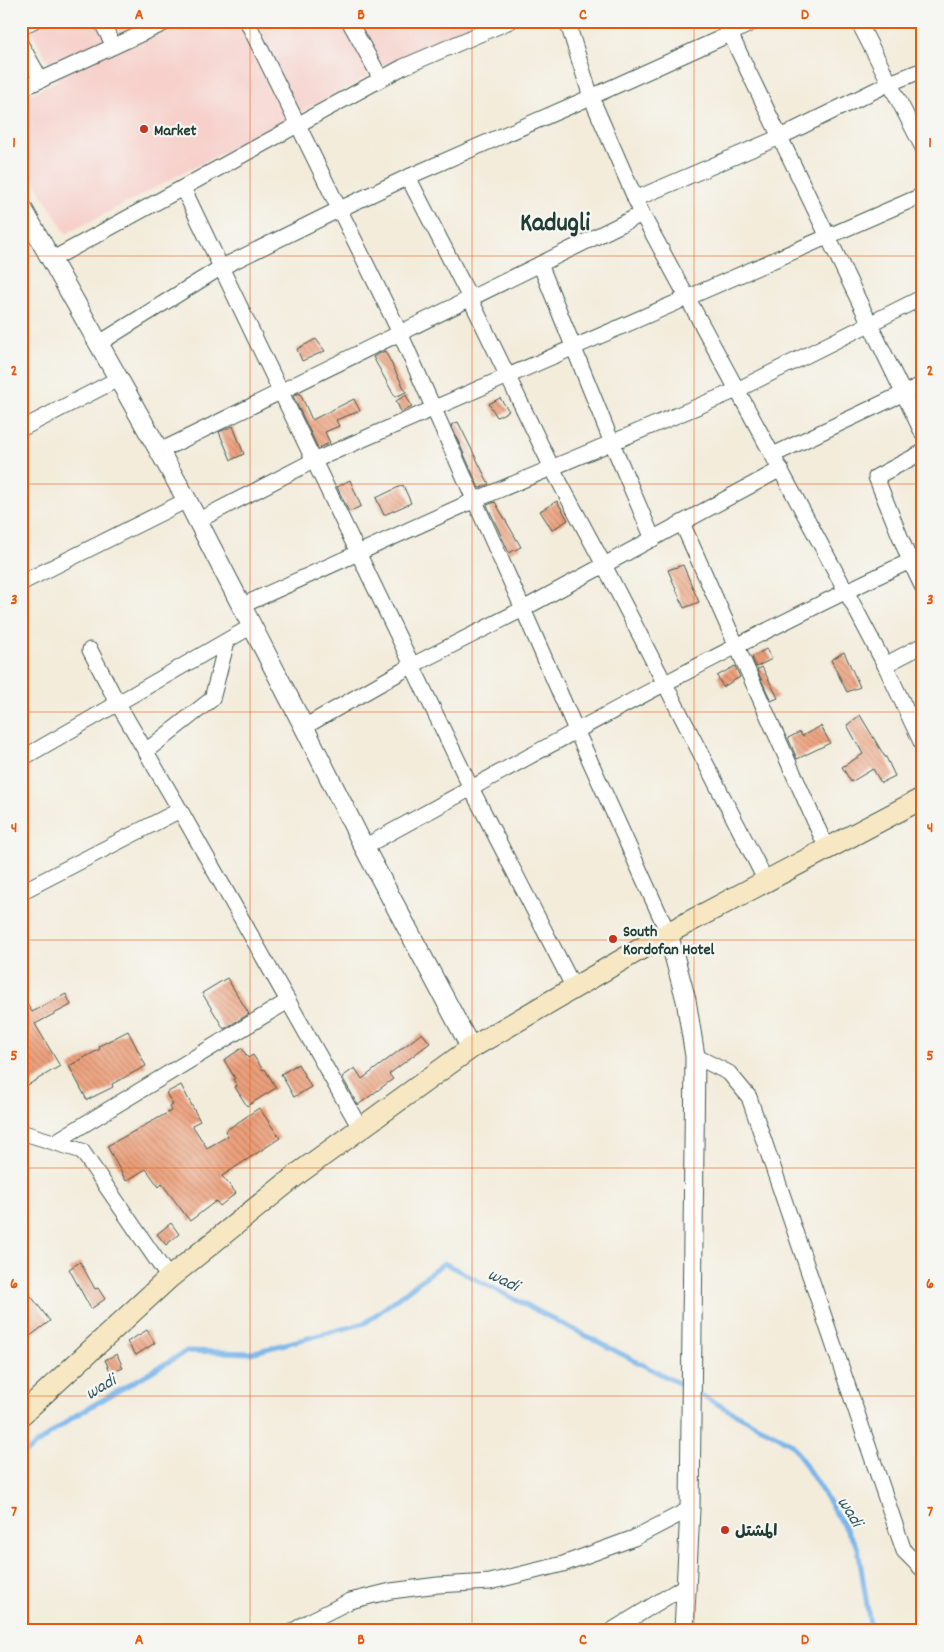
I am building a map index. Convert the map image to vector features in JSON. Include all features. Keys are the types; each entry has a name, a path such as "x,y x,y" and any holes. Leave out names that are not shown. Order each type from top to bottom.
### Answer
{"main road":[{"path":"23,1413 169,1278 299,1173 471,1048 668,933 923,798"}],"street":[{"path":"21,27 33,21"},
{"path":"101,21 114,46"},
{"path":"21,89 169,21"},
{"path":"247,21 400,333 668,933 686,1000 695,1056 690,1509 684,1631"},
{"path":"349,21 381,79"},
{"path":"51,260 403,67 510,21"},
{"path":"566,21 591,97 642,214 885,665 916,712 923,746"},
{"path":"98,344 220,268 340,209 408,177 591,97 727,28 755,21"},
{"path":"858,21 923,148"},
{"path":"727,28 923,434"},
{"path":"21,45 41,80"},
{"path":"635,199 780,137 923,70"},
{"path":"408,177 470,298 552,468 604,565 766,881"},
{"path":"183,188 470,788 574,988"},
{"path":"197,521 313,461 923,195"},
{"path":"21,206 160,451 252,626 364,847 471,1048"},
{"path":"160,451 642,214"},
{"path":"540,264 652,539"},
{"path":"241,606 475,500 737,390 923,297"},
{"path":"21,429 118,379"},
{"path":"773,455 923,384"},
{"path":"923,452 876,477 916,558 923,588"},
{"path":"304,727 411,666 524,609 781,469"},
{"path":"21,583 186,500"},
{"path":"682,523 827,849"},
{"path":"364,847 576,730 846,591 916,558"},
{"path":"21,759 252,626"},
{"path":"146,751 212,699 227,641"},
{"path":"885,665 923,645"},
{"path":"90,650 118,704 360,1128"},
{"path":"21,892 180,810"},
{"path":"55,1142 288,1001"},
{"path":"695,1056 729,1073 749,1097 904,1551 923,1570"},
{"path":"21,1132 82,1151 169,1278"},
{"path":"294,1631 350,1601 391,1591 419,1587 490,1582 563,1564 634,1538 690,1509"},
{"path":"611,1631 685,1586"}],"shaded area":[{"name":"Market","path":"26,21 481,21 419,48 345,89 66,234 21,159 21,99 58,80"}],"building":[{"path":"316,339 325,351 302,361 297,349"},
{"path":"385,351 406,392 395,397 373,357"},
{"path":"300,393 312,420 354,399 360,411 336,420 339,426 325,432 330,443 318,448 293,396"},
{"path":"406,395 412,407 401,412 396,401"},
{"path":"500,398 509,411 497,417 489,404"},
{"path":"458,422 489,484 479,488 451,425"},
{"path":"233,426 244,454 231,460 219,432"},
{"path":"350,480 361,506 349,512 337,487"},
{"path":"403,485 411,503 384,515 376,498"},
{"path":"557,501 568,520 552,530 540,511"},
{"path":"495,502 521,547 509,553 487,505"},
{"path":"683,565 699,602 684,608 668,570"},
{"path":"766,649 772,659 756,667 752,657"},
{"path":"844,652 860,687 847,692 831,660"},
{"path":"735,666 740,677 723,687 717,676"},
{"path":"762,667 778,698 771,701 757,670"},
{"path":"860,715 886,757 895,776 881,783 873,769 851,782 842,767 863,754 847,725"},
{"path":"821,726 830,743 797,759 788,738 800,732 802,736"},
{"path":"227,978 249,1014 224,1029 202,993"},
{"path":"66,994 71,1005 35,1024 60,1066 21,1089 21,995 32,1012"},
{"path":"128,1031 146,1066 112,1084 113,1087 87,1100 69,1066 100,1049 99,1046"},
{"path":"422,1033 430,1043 389,1074 393,1079 358,1105 342,1077 355,1068 362,1079"},
{"path":"242,1048 248,1058 253,1055 263,1070 265,1069 276,1088 247,1106 235,1087 237,1086 233,1079 235,1078 224,1060"},
{"path":"298,1064 311,1087 294,1097 281,1074"},
{"path":"181,1085 200,1121 192,1125 207,1148 228,1136 225,1131 259,1108 280,1138 222,1176 236,1193 220,1206 216,1201 190,1221 162,1184 159,1187 146,1169 126,1181 107,1146 171,1111 169,1107 173,1105 166,1093"},
{"path":"171,1223 179,1234 166,1245 157,1234"},
{"path":"80,1262 95,1289 98,1288 105,1299 91,1309 69,1269"},
{"path":"21,1283 50,1321 21,1343"},
{"path":"147,1330 155,1343 136,1355 127,1342"},
{"path":"117,1354 123,1368 111,1373 105,1360"}],"waterway":[{"name":"wadi","path":"21,1456 73,1417 187,1351 251,1353 365,1323 444,1263 688,1388"},
{"name":"wadi","path":"695,1392 792,1444 858,1548 871,1631"}],"place":[{"name":"Market","path":"144,129"},
{"name":"South Kordofan Hotel","path":"613,939"},
{"name":"المشتل","path":"725,1530"}],"district":[{"name":"Kadugli","path":"555,221"}]}
